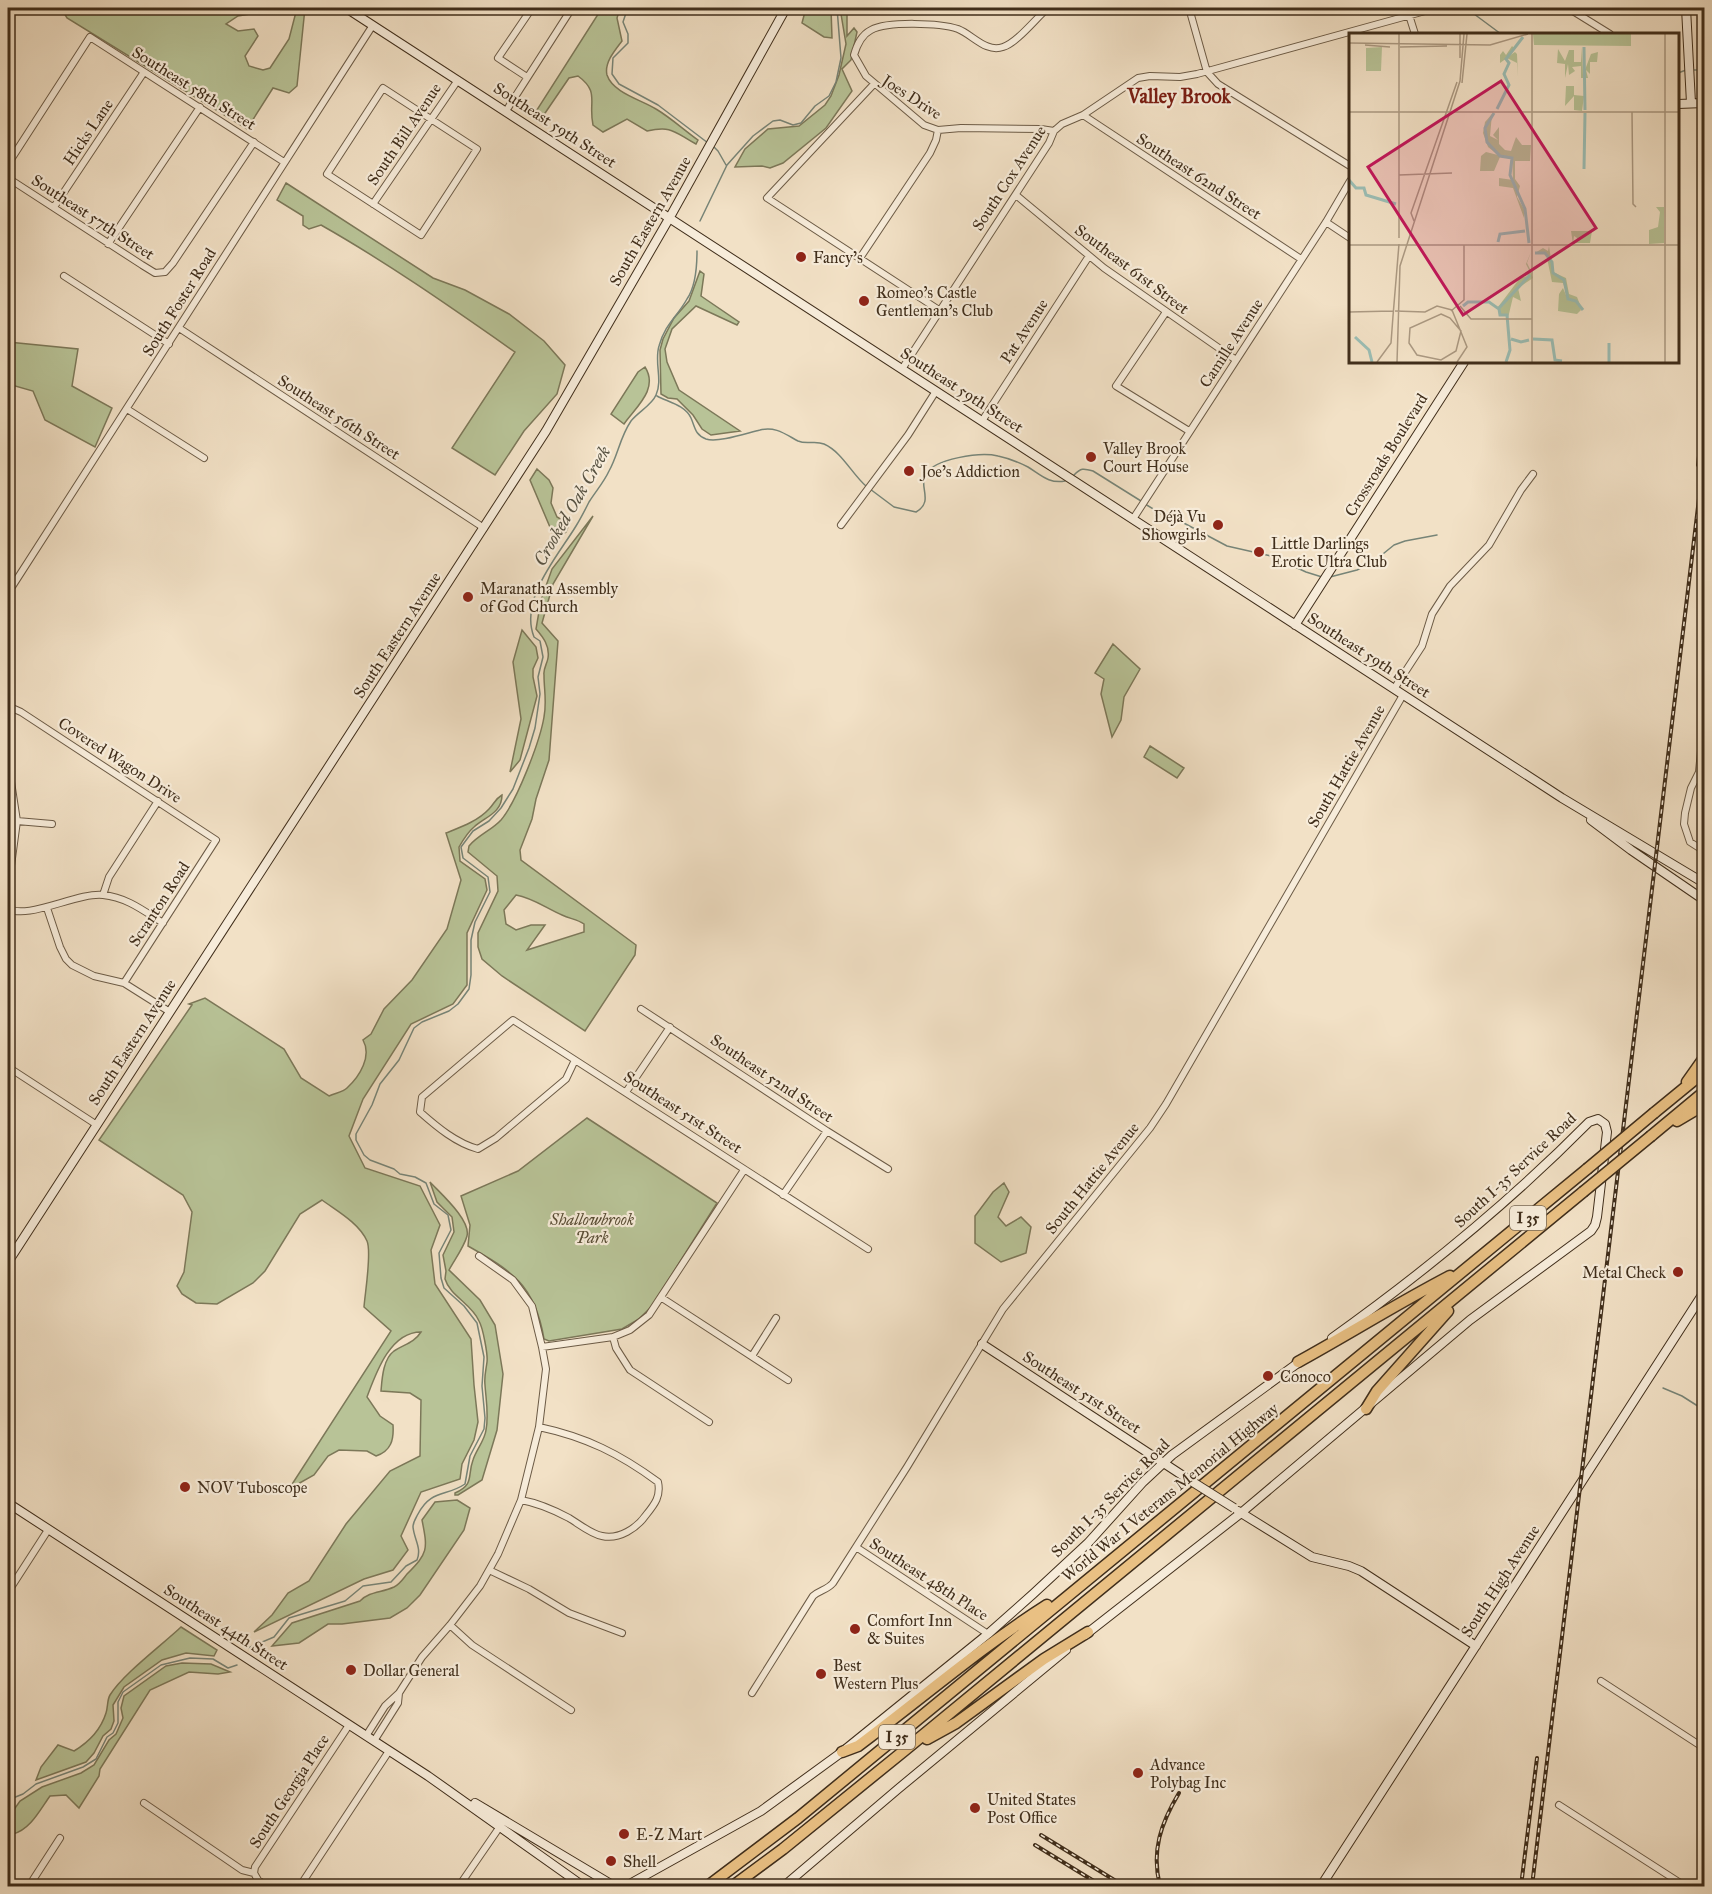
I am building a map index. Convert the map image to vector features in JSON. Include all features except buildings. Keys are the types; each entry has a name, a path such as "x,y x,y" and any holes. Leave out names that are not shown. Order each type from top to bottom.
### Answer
{"highway":[{"path":"1681,1091 1704,1058"},
{"name":"World War I Veterans Memorial Highway","path":"708,1887 798,1818 1704,1072"},
{"name":"World War I Veterans Memorial Highway","path":"733,1887 905,1750 1704,1092"},
{"path":"1651,1136 1704,1105"},
{"path":"1298,1362 1468,1266"},
{"path":"1366,1409 1377,1391 1471,1284"},
{"path":"842,1752 858,1746 1017,1624 1083,1583"},
{"path":"905,1750 956,1723 1044,1659 1088,1632"}],"main road":[{"name":"Southeast 59th Street","path":"346,8 1562,798 1704,883"},
{"name":"South Eastern Avenue","path":"8,1262 546,431 670,217 786,8"},
{"path":"1686,8 1691,103"},
{"path":"1679,104 1704,103"},
{"name":"Crossroads Boulevard","path":"1295,625 1463,363"},
{"name":"Southeast 59th Street","path":"1562,798 1631,850 1704,900"},
{"name":"South I-35 Service Road","path":"626,1887 761,1811 842,1752 988,1634 1088,1543 1163,1462 1213,1423 1376,1306 1460,1240 1589,1122 1595,1119 1603,1122 1608,1132 1596,1225 1591,1231 1429,1353 1366,1409 1237,1510 897,1789 784,1887"},
{"name":"South High Avenue","path":"1321,1887 1704,1292"},
{"name":"Southeast 51st Street","path":"982,1344 1312,1557 1361,1571 1476,1646"},
{"name":"Southeast 44th Street","path":"8,1503 502,1824 614,1887"},
{"name":"Southeast 44th Street","path":"502,1824 583,1887"}],"street":[{"path":"527,77 498,58 532,8"},
{"path":"506,111 572,8"},
{"path":"874,84 866,76 854,55 863,35 871,30 886,25 948,27 971,36 982,45 993,48 1004,47 1048,8"},
{"path":"1189,8 1207,72 1218,84 1349,165"},
{"name":"South Cox Avenue","path":"902,369 1016,195 1049,143 1054,131 1062,124 1083,115 1138,78 1180,77 1207,72 1436,8"},
{"path":"1568,8 1608,33"},
{"path":"1409,15 1415,33"},
{"name":"South Foster Road","path":"8,593 373,25"},
{"name":"Southeast 58th Street","path":"8,164 90,38 284,162"},
{"name":"Hicks Lane","path":"54,207 144,72"},
{"name":"South Bill Avenue","path":"373,204 458,80"},
{"name":"Joes Drive","path":"860,258 767,198 874,84 924,125 938,130 1030,128 1054,131"},
{"path":"383,88 432,120 477,149 421,235 327,174 383,88"},
{"path":"108,244 200,107"},
{"name":"Southeast 62nd Street","path":"1083,115 1301,259"},
{"path":"938,130 930,153 860,258 939,310"},
{"name":"Southeast 57th Street","path":"8,178 155,273 165,272 254,142"},
{"name":"Camille Avenue","path":"1133,519 1188,431 1326,222 1349,183"},
{"name":"Southeast 61st Street","path":"1016,195 1089,256 1236,360"},
{"path":"1326,222 1349,237"},
{"name":"Pat Avenue","path":"982,421 1089,256"},
{"path":"64,276 169,344"},
{"path":"1166,312 1116,386 1188,431"},
{"name":"Southeast 56th Street","path":"180,328 484,528"},
{"path":"841,525 908,435 936,391"},
{"path":"126,409 204,458"},
{"name":"South Hattie Avenue","path":"1394,689 1422,646 1432,614 1450,586 1489,545 1533,474"},
{"name":"South Hattie Avenue","path":"752,1693 813,1596 829,1588 856,1547 1003,1309 1150,1128 1166,1104 1403,695"},
{"name":"Covered Wagon Drive","path":"8,709 12,708 21,712 216,840"},
{"path":"1704,742 1699,772 1691,788 1684,824 1690,842 1704,851"},
{"path":"8,762 17,821 8,888"},
{"path":"103,895 109,877 158,801"},
{"path":"17,821 52,824"},
{"name":"Scranton Road","path":"124,983 216,840"},
{"path":"8,909 15,912 47,908 84,895 103,895 122,899 163,923"},
{"path":"47,908 66,959 82,971 94,976 124,983 170,1012"},
{"name":"Southeast 52nd Street","path":"641,1009 827,1131 888,1168"},
{"name":"Southeast 51st Street","path":"575,1060 566,1079 486,1145 478,1149 455,1138 420,1112 422,1097 513,1020 868,1249"},
{"path":"626,1092 670,1027"},
{"path":"8,1067 97,1125"},
{"path":"783,1195 827,1131"},
{"path":"542,1347 614,1337 640,1323 662,1298 744,1170"},
{"path":"370,1739 398,1703 399,1693 422,1657 450,1625 480,1586 489,1570 521,1500 539,1426 546,1369 532,1306 502,1271 479,1256"},
{"path":"662,1298 789,1380"},
{"path":"1696,1305 1704,1311"},
{"path":"752,1356 776,1318"},
{"path":"614,1337 616,1348 630,1370 709,1422"},
{"path":"521,1500 555,1510 602,1536 615,1536 641,1523 656,1502 660,1492 657,1482 598,1444 539,1426"},
{"path":"8,1592 48,1530"},
{"name":"Southeast 48th Place","path":"856,1547 988,1634"},
{"path":"489,1570 529,1588 569,1613 622,1633"},
{"path":"450,1625 472,1645 571,1710"},
{"path":"1601,1681 1704,1749"},
{"name":"South Georgia Place","path":"254,1873 255,1867 349,1725"},
{"path":"300,1887 389,1751"},
{"path":"144,1803 242,1870 254,1873 266,1887"},
{"path":"1559,1805 1685,1887"},
{"path":"459,1887 502,1824"},
{"path":"29,1887 60,1838"}],"green space":[{"path":"61,8 264,8 261,12 238,16 226,24 238,31 254,29 258,36 245,56 249,66 263,70 270,68 289,39 297,8 305,8 297,86 289,93 273,88 247,129 67,18"},
{"path":"602,8 620,8 617,18 622,41 607,66 610,81 621,91 667,116 698,140 696,144 668,130 647,131 627,119 603,132 593,125 591,92 578,76 569,78 541,119 533,116"},
{"path":"806,8 831,8 832,38 824,37 802,23"},
{"path":"840,8 847,8 847,36 854,28 857,32 851,60 842,69 852,91 826,128 783,163 770,168 735,167 745,149 768,129 799,126 825,105 831,96 839,75 846,44"},
{"path":"8,71 13,118 8,134"},
{"path":"286,183 433,278 465,290 509,314 544,341 565,365 557,394 524,431 495,475 452,448 515,352 419,286 321,225 309,229 303,225 303,216 277,200"},
{"path":"700,271 704,274 701,296 739,322 737,325 696,306 672,329 665,349 667,362 679,390 740,431 711,435 702,429 693,415 677,399 661,394 660,350 663,339 674,318 689,301"},
{"path":"8,342 78,349 72,386 112,408 95,447 45,420 33,391 8,384"},
{"path":"645,367 649,375 648,390 624,424 611,414 638,372"},
{"path":"537,469 549,480 553,488 551,503 557,517 569,524 566,532 555,539 530,480"},
{"path":"593,516 553,584 542,623 558,641 549,760 532,819 520,850 521,860 636,945 635,955 585,1031 502,976 482,959 478,947 478,933 498,891 497,876 468,852 469,846 497,824 507,811 521,785 542,728 545,712 544,673 548,650 536,629 541,600 552,569","holes":["516,895 581,922 584,924 584,932 527,950 545,925 531,925 516,930 506,924 504,910"]},
{"path":"522,630 536,647 538,658 533,669 533,677 537,696 520,760 510,772 521,719 513,662"},
{"path":"1113,644 1140,669 1124,697 1121,720 1112,737 1101,694 1104,679 1095,673"},
{"path":"1150,746 1184,768 1177,778 1144,757"},
{"path":"502,795 496,810 472,829 459,847 460,861 485,879 487,890 467,933 467,985 453,1004 411,1024 363,1099 349,1136 365,1168 420,1186 440,1225 431,1250 435,1284 471,1339 478,1422 474,1440 462,1464 460,1479 421,1492 401,1536 408,1550 393,1570 364,1579 254,1632 272,1615 288,1593 309,1581 346,1524 390,1471 420,1456 421,1400 410,1393 381,1391 387,1359 394,1351 412,1341 421,1332 410,1334 393,1346 380,1366 367,1397 380,1416 393,1425 392,1440 388,1448 376,1456 367,1451 339,1450 328,1456 314,1475 289,1489 391,1331 364,1307 369,1263 367,1241 353,1223 322,1200 300,1214 265,1271 253,1283 217,1304 196,1303 182,1294 177,1286 184,1272 192,1212 183,1195 99,1140 192,1005 189,1004 205,998 284,1049 301,1078 329,1096 347,1088 363,1066 366,1053 363,1040 371,1034 384,1009 412,980 447,929 461,880 446,833 480,817"},
{"name":"Shallowbrook Park","path":"587,1118 717,1203 652,1306 639,1319 622,1329 549,1341 544,1339 535,1305 528,1292 509,1272 468,1246 470,1225 461,1196 518,1171"},
{"path":"430,1182 454,1207 464,1222 467,1236 449,1270 480,1300 495,1325 503,1374 497,1430 482,1480 458,1495 455,1493 468,1483 473,1460 485,1434 487,1354 482,1329 476,1315 451,1290 445,1279 443,1255 454,1232 452,1217 437,1202"},
{"path":"1004,1183 1009,1192 998,1217 1006,1226 1021,1217 1031,1227 1026,1253 1001,1262 975,1243 975,1216 993,1192"},
{"path":"457,1500 470,1508 464,1530 420,1595 407,1608 390,1618 328,1624 299,1643 272,1646 292,1623 360,1601 368,1595 398,1584 423,1556 425,1538 422,1520 435,1502"},
{"path":"181,1627 217,1650 214,1656 186,1653 162,1660 124,1687 113,1705 114,1721 111,1729 103,1736 86,1762 36,1780 41,1767 58,1745 74,1751 85,1744 98,1730 106,1713 109,1697 116,1687"},
{"path":"182,1663 211,1664 230,1672 218,1674 189,1672 150,1690 100,1769 99,1776 79,1808 66,1795 50,1796 25,1828 13,1834 8,1831 8,1818 20,1801 42,1787 81,1773 94,1765 109,1740 116,1734 123,1718 121,1708 124,1696 166,1666"}],"waterway":[{"path":"626,8 623,22 628,34 628,43 613,58 612,74 619,84 658,105 708,143"},
{"name":"Crooked Oak Creek","path":"700,221 727,165 753,136 773,121 780,120 793,125 801,123 815,106 829,96 836,82 841,58 837,8"},
{"path":"1466,8 1500,33"},
{"path":"1679,73 1686,70"},
{"path":"1693,70 1704,70"},
{"path":"714,147 726,165"},
{"name":"Crooked Oak Creek","path":"248,1648 274,1637 289,1618 345,1601 363,1586 391,1582 406,1566 417,1560 418,1547 413,1527 416,1519 428,1501 465,1484 470,1456 484,1429 482,1386 484,1357 477,1323 464,1306 444,1288 441,1278 439,1253 451,1230 448,1215 434,1204 426,1183 415,1177 400,1174 364,1155 356,1140 356,1134 372,1105 380,1084 399,1060 414,1028 422,1022 449,1011 458,1004 469,989 471,940 475,922 490,892 488,877 463,858 461,847 473,831 489,821 501,808 513,789 535,728 540,694 538,677 543,657 540,641 534,637 531,623 536,593 551,564 607,475 627,427 656,395 659,383 657,358 659,346 664,332 690,294 696,270 697,251"},
{"path":"657,396 685,410 697,433 706,439 725,439 770,429 780,431 801,442 824,444 836,452 866,486"},
{"path":"870,489 894,507 916,512 924,504 924,480 930,469 948,460 981,455 1006,458 1050,480 1065,481"},
{"path":"1074,475 1082,469 1093,471 1141,501"},
{"path":"1145,504 1170,519 1180,521 1227,546 1271,556 1322,577"},
{"path":"1330,577 1357,570 1373,562 1394,545 1437,535"},
{"path":"1663,1388 1682,1396 1704,1410"},
{"name":"Crooked Oak Creek","path":"8,1800 23,1794 36,1784 83,1767 96,1759 107,1737 113,1733 118,1723 118,1702 123,1692 161,1665 190,1658 213,1659 228,1668 237,1665"}],"railway":[{"path":"1698,465 1704,411"},
{"path":"1532,1886 1704,457"},
{"path":"1521,1886 1537,1758"},
{"path":"1160,1886 1157,1873 1159,1838 1167,1815 1179,1793"},
{"path":"1041,1835 1124,1886"},
{"path":"1035,1845 1102,1886"}],"place":[{"name":"Fancy's","path":"801,257"},
{"name":"Romeo's Castle Gentleman's Club","path":"864,301"},
{"name":"Valley Brook Court House","path":"1091,457"},
{"name":"Joe's Addiction","path":"909,471"},
{"name":"Déjà Vu Showgirls","path":"1218,525"},
{"name":"Little Darlings Erotic Ultra Club","path":"1259,552"},
{"name":"Maranatha Assembly of God Church","path":"468,597"},
{"name":"Metal Check","path":"1678,1272"},
{"name":"Conoco","path":"1268,1376"},
{"name":"NOV Tuboscope","path":"185,1487"},
{"name":"Comfort Inn & Suites","path":"855,1629"},
{"name":"Dollar General","path":"351,1670"},
{"name":"Best Western Plus","path":"821,1674"},
{"name":"Advance Polybag Inc","path":"1138,1773"},
{"name":"United States Post Office","path":"975,1808"},
{"name":"E-Z Mart","path":"624,1834"},
{"name":"Shell","path":"611,1861"}],"district":[{"name":"Valley Brook","path":"1179,96"}]}
